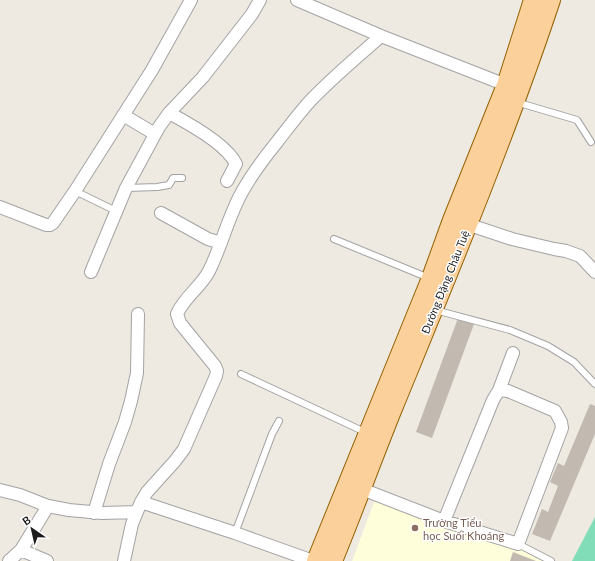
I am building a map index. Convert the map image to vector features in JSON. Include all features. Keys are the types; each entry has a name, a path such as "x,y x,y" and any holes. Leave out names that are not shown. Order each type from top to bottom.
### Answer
{"main road":[{"name":"Đường Đặng Châu Tuệ","path":"514,92 533,0"},
{"name":"Đường Đặng Châu Tuệ","path":"316,561 355,486 438,281 460,222 551,0"},
{"name":"Đường Đặng Châu Tuệ","path":"333,561 355,486"}],"street":[{"path":"0,207 46,225 50,225 57,218 152,70 191,0"},
{"path":"91,272 126,188 155,134 169,113 204,77 252,14 260,0"},
{"path":"297,0 514,92"},
{"path":"124,561 132,524 131,510 175,461 184,448 216,376 217,371 215,366 180,323 177,314 182,303 202,283 208,272 214,241 229,220 242,192 257,168 310,100 342,70 374,33"},
{"path":"169,113 203,132 233,158 236,164 227,181"},
{"path":"123,115 155,134"},
{"path":"161,213 214,241"},
{"path":"460,222 512,239 554,250 566,251 580,256 595,272"},
{"path":"94,513 109,464 125,422 134,387 137,373 138,314"},
{"path":"444,521 513,353"},
{"path":"355,486 444,521 518,544 562,428 561,422 555,411 508,391 499,390"},
{"path":"0,490 20,495 48,506 94,513 131,510 235,533 313,561"},
{"path":"9,561 21,550 48,506"},
{"path":"21,550 47,561"}],"lane":[{"path":"514,92 573,117 580,123 591,142"},
{"path":"126,188 169,185 173,178 182,178"},
{"path":"75,191 116,211"},
{"path":"334,239 438,281"},
{"path":"427,308 510,330 548,346 574,362 595,384"},
{"path":"241,374 375,437"},
{"path":"235,533 272,434 279,421"},
{"path":"518,544 551,561"}],"shaded area":[{"name":"Trường Tiểu học Suối Khoáng","path":"377,494 553,561 352,561"}],"green space":[{"path":"595,517 595,561 572,561"}],"building":[{"path":"458,318 474,324 432,438 416,432"},
{"path":"590,404 595,406 595,434 550,541 532,534 542,509 548,512 558,486 550,482 558,463 564,466"},
{"path":"513,552 536,561 510,561"}],"place":[{"name":"Trường Tiểu học Suối Khoáng","path":"415,528"}]}
